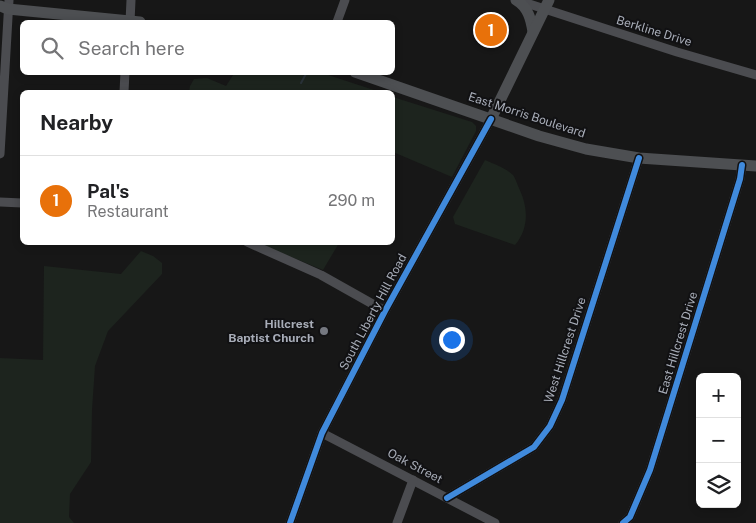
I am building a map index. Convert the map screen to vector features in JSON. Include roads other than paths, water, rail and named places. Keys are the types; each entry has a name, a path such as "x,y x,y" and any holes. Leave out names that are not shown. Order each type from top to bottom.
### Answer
{"main road":[{"path":"517,0 528,13 533,33"},
{"path":"6,5 118,20"},
{"name":"South Liberty Hill Road","path":"491,118 547,5"},
{"name":"East Morris Boulevard","path":"364,75 539,136 586,149 639,158 756,166"}],"street":[{"path":"131,0 133,20"},
{"path":"338,20 345,0"},
{"name":"Berkline Drive","path":"517,0 547,5 756,75"},
{"path":"0,154 6,5"},
{"path":"124,90 125,75"},
{"name":"South Liberty Hill Road","path":"290,523 322,432 385,311 491,118"},
{"name":"West Hillcrest Drive","path":"447,498 534,447 550,426 562,400 639,158"},
{"name":"East Hillcrest Drive","path":"623,523 630,517 650,470 740,179 742,165"},
{"path":"0,202 20,203"},
{"path":"254,245 321,275 385,311"},
{"name":"Oak Street","path":"322,432 494,523"},
{"path":"398,523 413,480"}],"waterway":[{"path":"301,83 305,75"}],"place":[{"name":"Pal's","path":"491,30"},
{"name":"Hillcrest Baptist Church","path":"324,331"}]}
